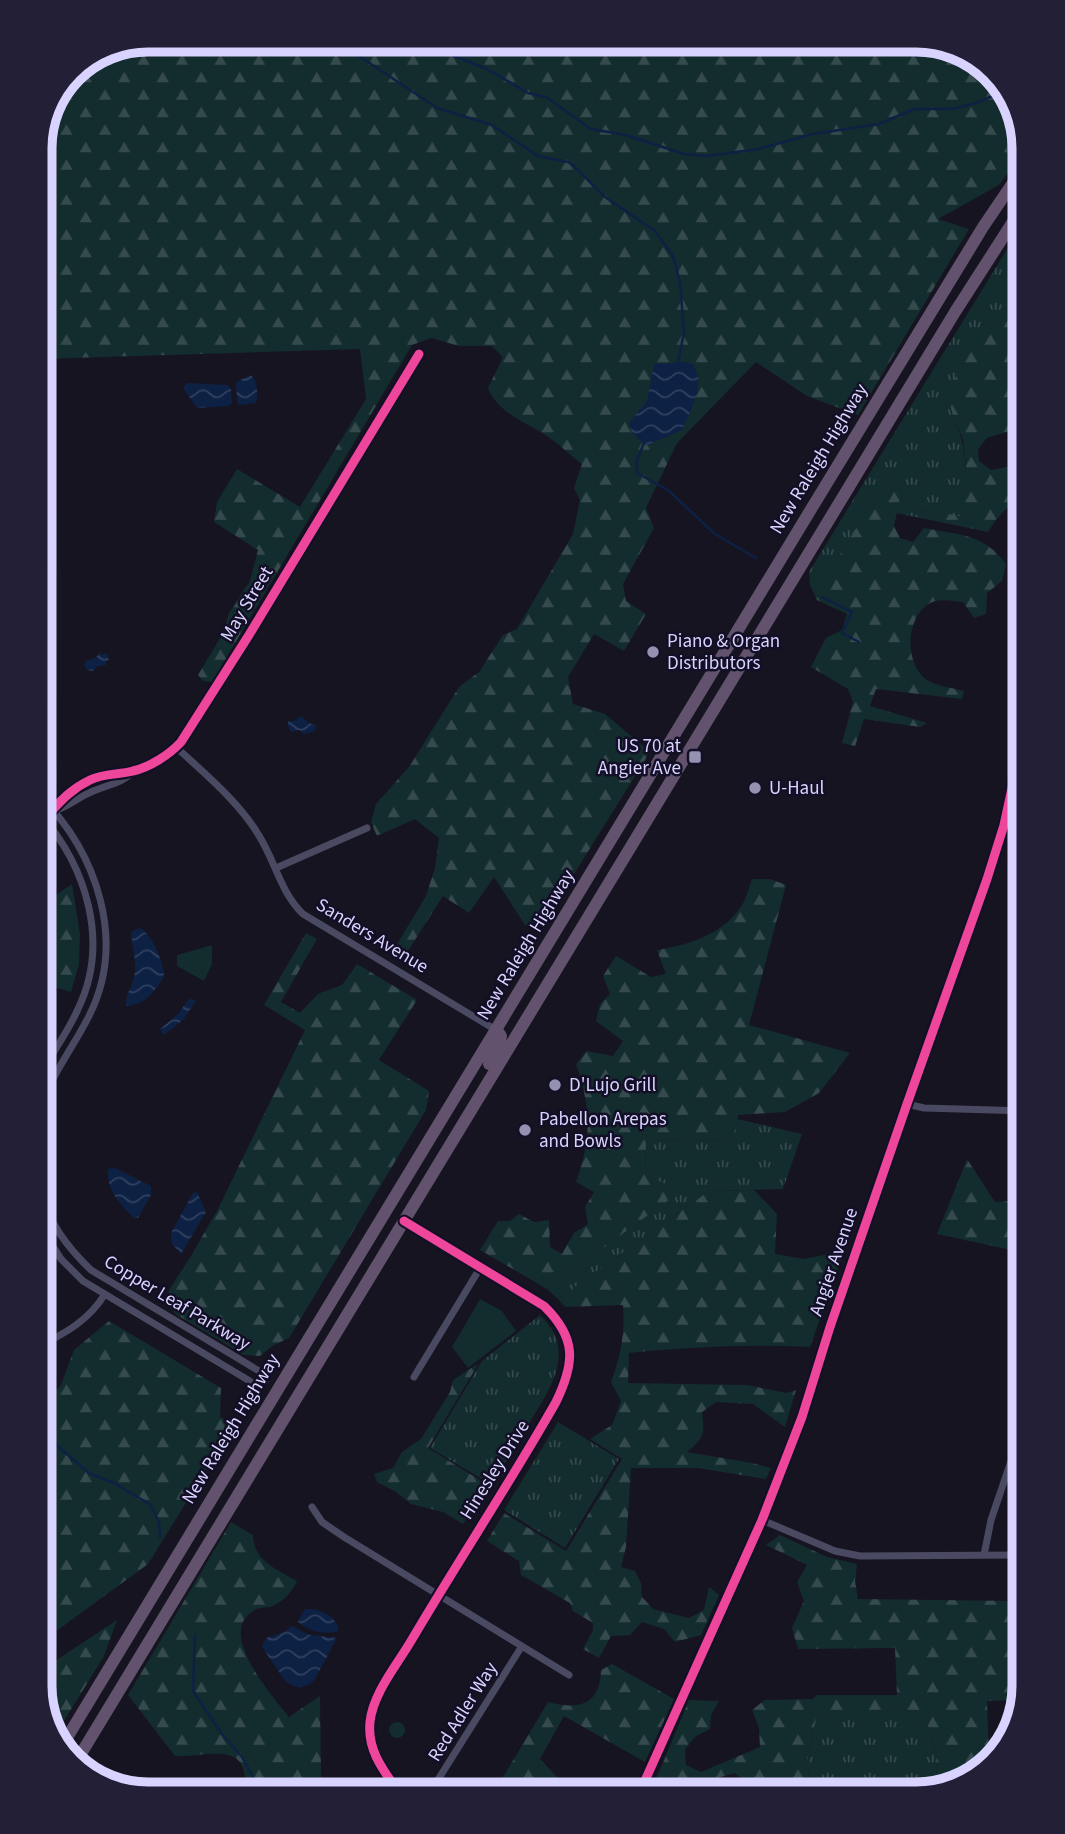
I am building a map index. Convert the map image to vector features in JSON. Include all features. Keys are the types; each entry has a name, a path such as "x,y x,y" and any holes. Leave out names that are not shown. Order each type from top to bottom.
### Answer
{"highway":[{"name":"New Raleigh Highway","path":"68,1737 819,496 983,227 1012,185"},
{"name":"New Raleigh Highway","path":"81,1754 955,312 1012,223"},
{"path":"513,1040 510,1026 535,981 537,963"},
{"path":"466,1116 465,1106 500,1043 501,1036 497,1030"}],"street":[{"name":"May Street","path":"53,811 59,800 93,778 134,771 176,747 250,635 419,354"},
{"name":"Sanders Avenue","path":"176,747 252,824 286,892 303,914 497,1030"},
{"name":"Angier Avenue","path":"645,1782 762,1520 802,1417 906,1104 987,879 1012,788"},
{"path":"52,1079 90,1015 100,987 106,947 103,906 96,882 80,849 53,811"},
{"path":"276,868 367,828"},
{"path":"52,1053 78,1010 88,983 94,935 84,886 69,855 53,833"},
{"path":"906,1104 924,1108 1012,1111"},
{"name":"Copper Leaf Parkway","path":"52,1221 71,1251 91,1270 259,1371 265,1381 253,1384 83,1281 61,1259 52,1245"},
{"name":"Hinesley Drive","path":"392,1781 374,1753 370,1719 376,1700 546,1421 569,1371 567,1336 556,1319 537,1301 404,1221"},
{"path":"414,1377 480,1268"},
{"path":"52,1339 92,1314 105,1294"},
{"path":"265,1381 278,1389"},
{"path":"984,1555 991,1520 1012,1458"},
{"path":"313,1507 322,1522 569,1675"},
{"path":"762,1520 828,1548 860,1556 1012,1555"},
{"name":"Red Adler Way","path":"437,1781 522,1646"}],"green space":[{"path":"148,52 923,53 959,62 970,69 989,85 1003,106 1011,130 1012,167 999,185 938,219 969,229 858,415 807,396 756,362 677,443 646,508 654,528 623,584 626,601 646,614 624,651 594,634 568,677 573,704 605,714 650,752 541,927 525,925 494,877 469,913 443,896 404,957 393,951 426,896 435,868 439,838 415,819 377,836 371,822 376,804 409,767 459,687 479,672 503,635 517,629 573,534 580,500 574,488 582,464 547,436 498,404 488,388 503,357 492,346 459,346 431,338 412,345 212,682 203,681 198,675 222,635 229,613 250,581 258,550 214,522 217,502 237,469 300,507 366,399 360,349 53,359 53,142 60,112 81,81 112,60"},
{"path":"1012,241 1012,321 1009,320 953,416 966,465 960,517 919,509 916,517 896,513 900,499 888,475 828,576 809,572"},
{"path":"988,321 1012,321 1012,430 987,438 978,449 979,461 991,470 1012,465 1012,504 988,532 916,517 918,509 960,516 966,464 963,439 947,392"},
{"path":"888,475 898,485 900,499 894,526 900,538 913,542 924,528 959,534 988,546 1006,564 1002,581 987,593 986,614 974,618 963,602 938,601 930,603 922,610 912,629 911,652 919,673 931,682 964,691 962,699 876,689 870,706 927,723 920,727 864,719 855,746 842,743 853,702 848,689 811,667 826,638 842,630 847,614 817,600 810,585 809,572 828,575"},
{"path":"752,879 770,879 786,885 749,1025 850,1053 819,1093 785,1112 738,1115 735,1139 646,1141 645,1175 681,1191 547,1289 480,1250 498,1221 510,1221 519,1214 534,1222 549,1220 550,1247 562,1254 574,1233 588,1224 585,1207 594,1192 576,1182 585,1151 588,1123 585,1095 576,1064 587,1051 613,1056 623,1041 596,1021 600,1004 610,994 603,976 616,956 651,977 666,974 657,950 693,941 726,924 742,905"},
{"path":"72,884 80,934 79,964 71,992 52,987 53,897"},
{"path":"306,933 317,939 281,1002 300,1013 318,994 342,985 357,964 417,1000 379,1060 429,1091 426,1110 289,1338 272,1346 260,1356 244,1355 177,1315 167,1305 169,1290 218,1209 305,1030 264,1005"},
{"path":"212,945 212,964 204,981 177,966 177,955"},
{"path":"737,1119 802,1134 783,1189 709,1191 558,1299 547,1289 680,1191 645,1175 646,1141 734,1139"},
{"path":"967,1159 995,1202 1012,1201 1012,1250 937,1234"},
{"path":"754,1190 777,1214 775,1254 804,1259 844,1251 810,1347 719,1347 629,1353 628,1383 747,1385 786,1393 796,1390 785,1427 753,1404 716,1402 702,1412 702,1435 687,1452 771,1468 766,1479 698,1468 631,1468 626,1547 621,1567 635,1571 641,1583 642,1597 653,1609 689,1618 704,1610 709,1587 719,1595 701,1635 675,1642 664,1629 642,1622 630,1635 611,1636 599,1658 583,1649 593,1630 593,1623 573,1611 570,1603 521,1575 519,1561 487,1541 504,1513 566,1551 622,1459 590,1439 612,1425 621,1401 611,1382 622,1344 623,1305 565,1307 558,1299 709,1191"},
{"path":"480,1299 502,1311 516,1331 468,1368 452,1347"},
{"path":"540,1315 557,1342 557,1370 545,1397 492,1485 430,1448 482,1361"},
{"path":"109,1321 221,1388 220,1417 234,1425 148,1564 52,1634 52,1392 60,1387 74,1350"},
{"path":"479,1363 428,1448 488,1485 463,1524 443,1512 411,1504 377,1482 374,1474 393,1468 402,1452 421,1439 450,1392 453,1380"},
{"path":"558,1422 619,1459 565,1548 504,1510"},
{"path":"231,1522 253,1535 254,1544 262,1558 297,1581 290,1593 278,1603 257,1609 244,1620 241,1633 244,1648 260,1680 289,1717 320,1696 321,1777 324,1781 245,1781 242,1766 231,1756 175,1756 128,1695"},
{"path":"780,1535 827,1557 857,1564 855,1581 858,1599 1012,1601 1011,1700 987,1701 989,1749 959,1772 936,1780 937,1755 925,1716 817,1716 807,1757 810,1782 745,1782 735,1773 712,1782 655,1782 689,1700 719,1701 711,1715 710,1729 696,1736 685,1749 686,1765 701,1772 760,1747 759,1728 752,1710 765,1700 813,1699 816,1695 897,1695 895,1648 798,1649 792,1628 804,1601 797,1582 807,1565 766,1545"},
{"path":"117,1620 104,1656 61,1725 53,1698 52,1663"},
{"path":"612,1664 674,1699 645,1762 564,1716 540,1759 560,1782 500,1781 548,1702 578,1705 592,1698 600,1682 601,1670"},
{"path":"817,1716 925,1716 937,1755 936,1780 810,1782 807,1757"},
{"path":"397,1722 403,1724 403,1736 397,1738 391,1736 389,1730 391,1724"}],"water":[{"path":"692,363 696,371 698,388 682,430 645,446 632,432 629,423 647,401 654,364"},
{"path":"251,375 257,388 256,403 239,405 236,382"},
{"path":"187,383 227,385 231,389 232,403 228,406 197,408 183,388"},
{"path":"53,525 57,538 53,542"},
{"path":"106,653 109,660 106,665 98,666 93,671 87,670 84,664 87,660"},
{"path":"301,716 316,725 315,731 304,734 299,730 291,732 288,721 294,721"},
{"path":"140,928 149,936 156,949 164,976 148,997 126,1006 135,972 131,935 132,931"},
{"path":"190,998 196,1001 183,1020 164,1035 160,1029 177,1015"},
{"path":"115,1168 151,1186 151,1195 138,1218 134,1218 119,1202 109,1184 108,1169"},
{"path":"197,1192 206,1212 181,1254 172,1244 171,1233 193,1193"},
{"path":"305,1609 327,1614 335,1621 339,1631 318,1632 298,1622"},
{"path":"292,1626 310,1635 337,1638 315,1679 299,1688 286,1682 262,1647 266,1638"}],"waterway":[{"path":"353,52 437,108 492,125 538,156 568,162 605,197 655,231 673,256 680,282 684,332 678,363"},
{"path":"445,52 487,69 528,93 546,97 591,129 626,135 684,154 708,156 758,149 813,134 879,124 914,109 952,109 996,95"},
{"path":"644,443 637,460 637,473 668,490 715,534 756,558"},
{"path":"822,597 852,612 842,633 859,642"},
{"path":"52,1441 89,1473 114,1483 151,1505 159,1523 160,1537"},
{"path":"195,1635 193,1691 221,1733 242,1757 256,1781"}],"cycle path":[{"path":"53,810 82,784 101,776 146,767 181,742 419,354"},
{"path":"645,1782 762,1520 802,1417 830,1327 987,879 1012,788"},
{"path":"391,1781 371,1742 370,1722 376,1700 556,1402 569,1363 567,1340 555,1318 544,1306 404,1221"}],"place":[{"name":"Piano & Organ Distributors","path":"653,652"},
{"name":"US 70 at Angier Ave","path":"695,757"},
{"name":"U-Haul","path":"755,788"},
{"name":"D'Lujo Grill","path":"555,1085"},
{"name":"Pabellon Arepas and Bowls","path":"525,1130"}]}
